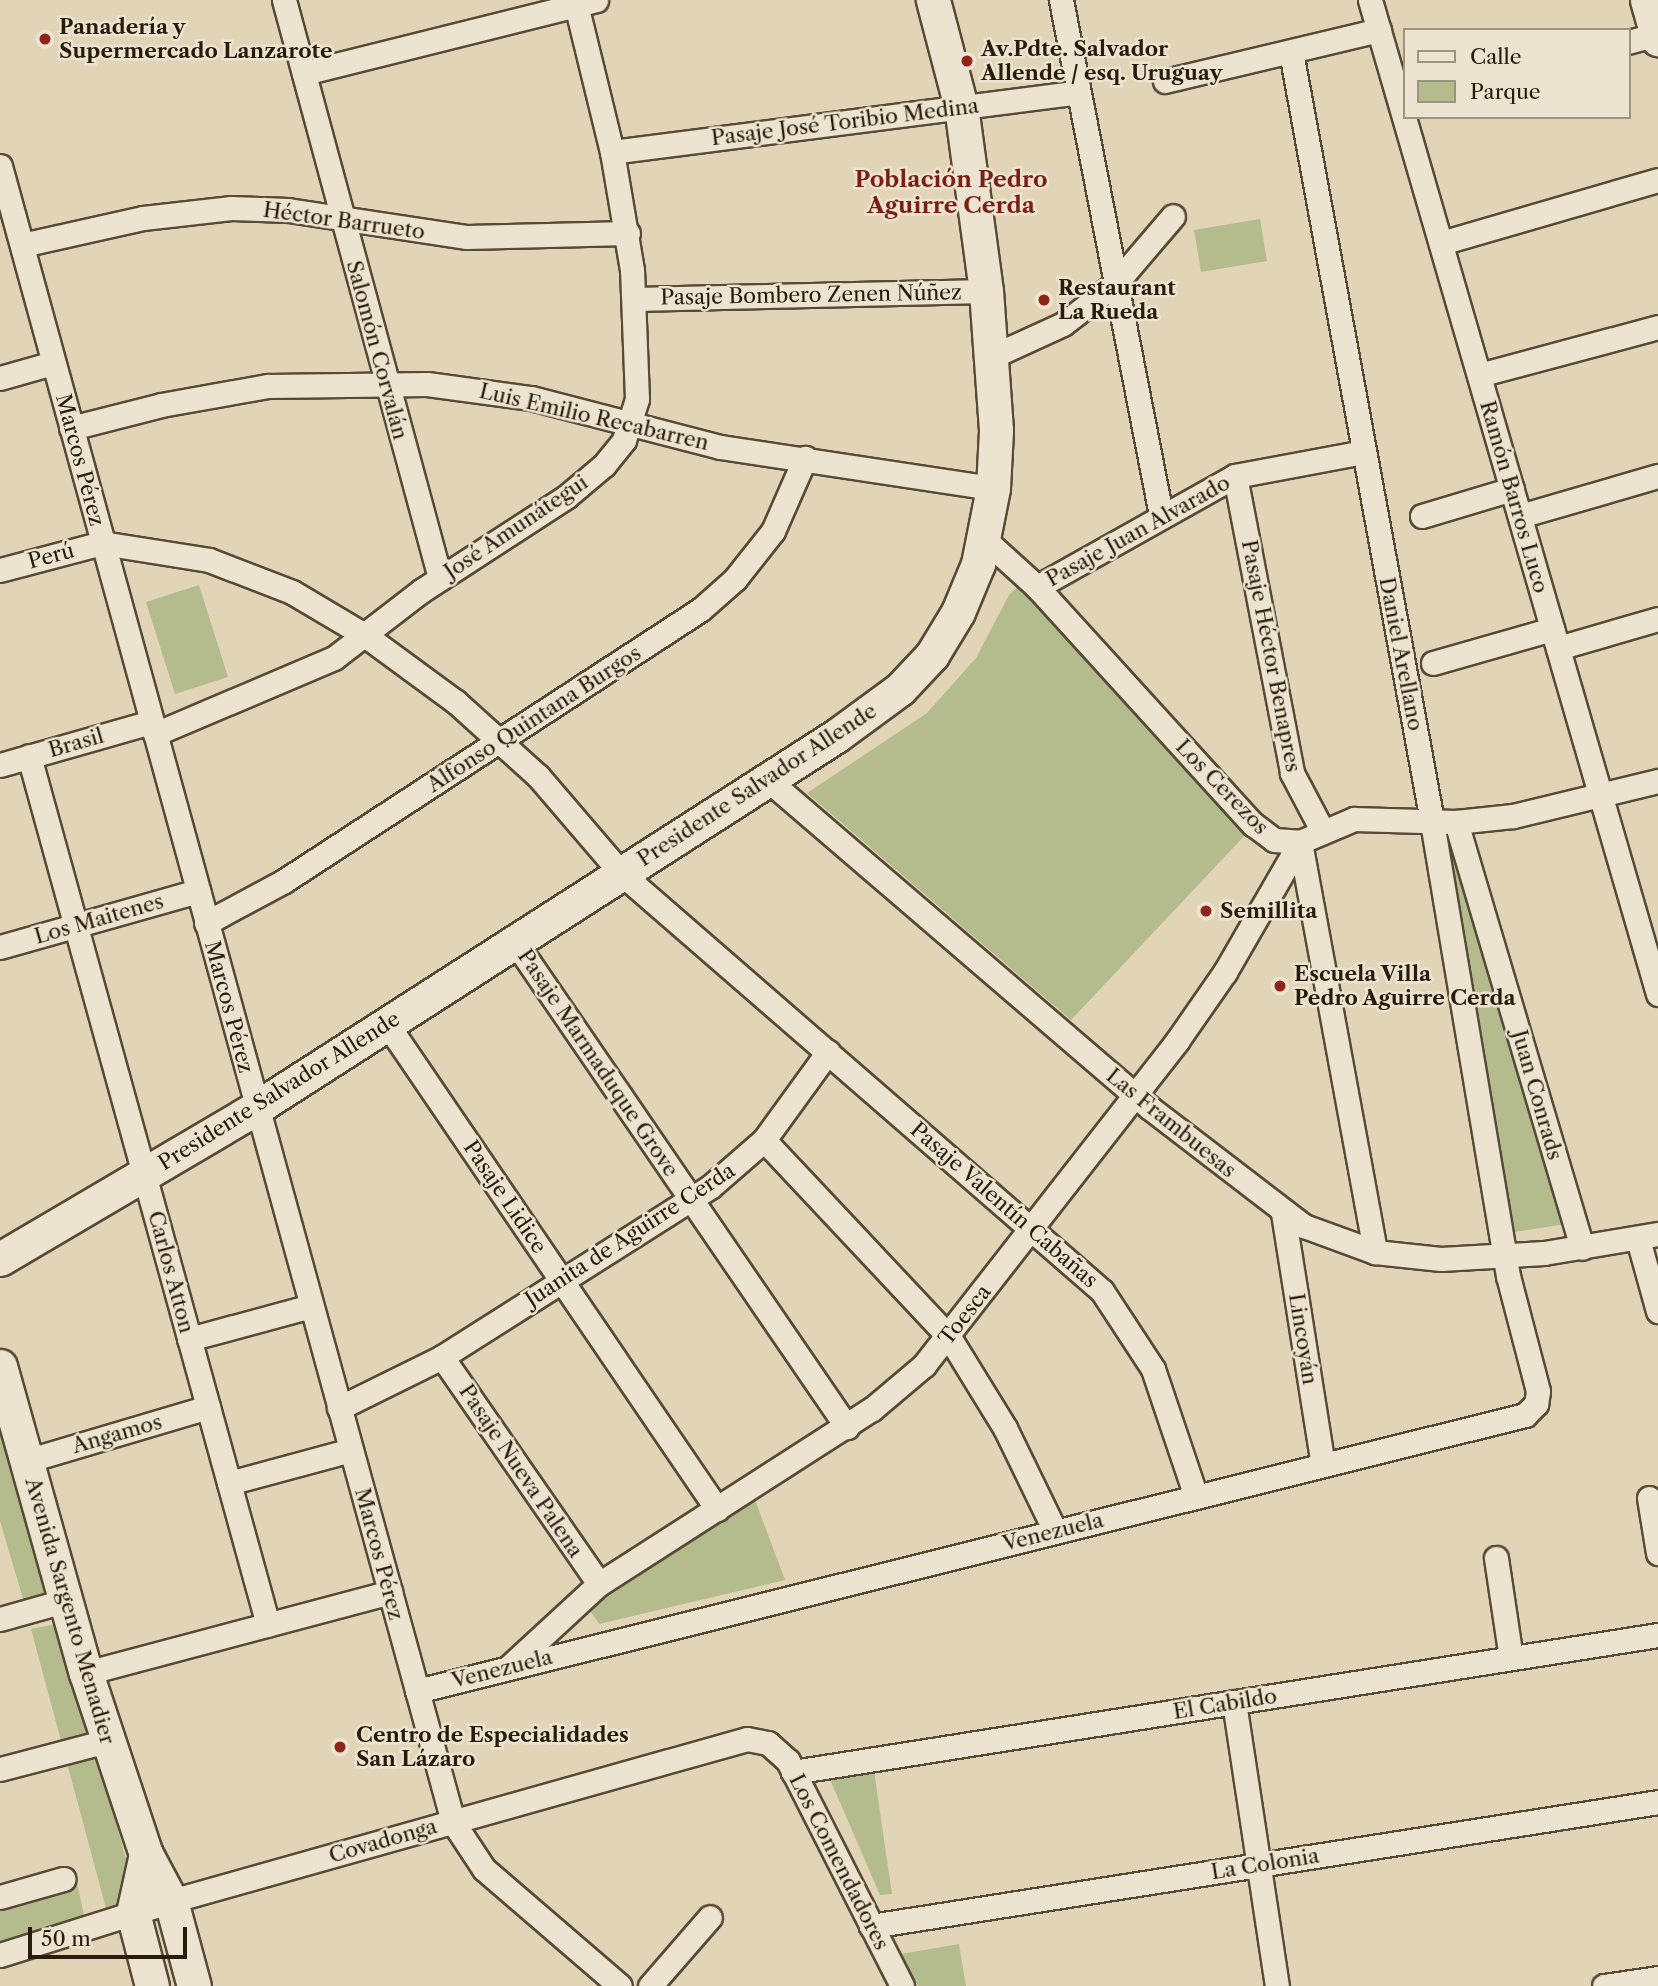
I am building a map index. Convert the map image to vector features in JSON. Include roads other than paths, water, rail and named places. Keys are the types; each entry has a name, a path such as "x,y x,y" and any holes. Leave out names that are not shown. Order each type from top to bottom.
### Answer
{"main road":[{"name":"Presidente Salvador Allende","path":"0,1259 256,1108 768,780 859,720 917,673 958,612 984,539 993,488 991,356 986,291 961,107 933,0"},
{"path":"1647,0 1648,38"},
{"name":"Avenida Sargento Menadier","path":"0,1366 64,1601 107,1741 146,1854 171,1901 194,1986"},
{"path":"146,1854 133,1913 152,1986"}],"street":[{"name":"Salomón Corvalán","path":"284,0 344,220 384,383 440,578"},
{"path":"1061,0 1161,515"},
{"name":"Ramón Barros Luco","path":"1370,0 1402,106"},
{"path":"304,72 582,2"},
{"name":"José Amunátegui","path":"153,728 295,678 366,636 440,578 586,482 615,453 631,426 638,386 635,299 628,233 582,2"},
{"path":"1165,81 1379,30"},
{"name":"Daniel Arellano","path":"1291,52 1432,821 1507,1256"},
{"name":"Pasaje José Toribio Medina","path":"612,152 1078,92"},
{"name":"Ramón Barros Luco","path":"1406,119 1601,796 1651,944 1658,994"},
{"name":"Marcos Pérez","path":"2,179 453,1822 484,1869 620,1986"},
{"path":"1441,243 1658,180"},
{"name":"Héctor Barrueto","path":"22,245 202,210 279,209 467,237 628,233"},
{"path":"991,356 1062,324 1115,284 1173,216"},
{"name":"Pasaje Bombero Zenen Núñez","path":"635,299 986,291"},
{"path":"1479,375 1658,327"},
{"path":"0,378 53,363"},
{"name":"Luis Emilio Recabarren","path":"71,428 224,392 312,383 384,383 500,392 721,447 993,488"},
{"name":"Pasaje Juan Alvarado","path":"1037,587 1161,515 1235,476 1363,452"},
{"name":"Alfonso Quintana Burgos","path":"206,923 284,881 718,595 773,531 805,458"},
{"name":"Pasaje Héctor Benapres","path":"1235,476 1293,773 1322,830"},
{"path":"1520,516 1658,476"},
{"path":"1422,516 1512,489"},
{"name":"Los Cerezos","path":"984,539 1037,587 1253,824 1274,840 1300,842"},
{"path":"103,543 182,553 237,568 292,592 366,636 456,702 500,741 575,816 622,874 828,1052"},
{"name":"Perú","path":"0,570 103,543"},
{"path":"1433,663 1658,619"},
{"name":"Brasil","path":"0,765 153,728"},
{"name":"Carlos Atton","path":"29,757 268,1625"},
{"name":"Las Frambuesas","path":"768,780 1135,1096 1283,1213 1327,1237 1375,1252 1441,1259 1507,1256 1582,1248 1648,1236"},
{"path":"1375,1252 1300,842 1322,830 1354,819 1456,822 1513,816 1658,781"},
{"name":"Juan Conrads","path":"1456,822 1582,1248"},
{"name":"Toesca","path":"509,1667 598,1584 847,1427 896,1390 949,1337 1135,1096 1225,972 1300,842"},
{"name":"Los Maitenes","path":"0,947 198,891"},
{"name":"Pasaje Marmaduque Grove","path":"515,942 847,1427"},
{"name":"Pasaje Lidice","path":"387,1024 717,1509"},
{"name":"Juanita de Aguirre Cerda","path":"339,1408 442,1357 691,1199 764,1140 828,1052"},
{"name":"Pasaje Valentín Cabañas","path":"828,1052 1083,1270 1129,1327 1166,1401 1196,1497"},
{"path":"764,1140 949,1337 999,1417 1055,1531"},
{"name":"Lincoyán","path":"1283,1213 1323,1465"},
{"path":"1648,1236 1658,1311"},
{"name":"Venezuela","path":"417,1691 1531,1411 1538,1391 1510,1286 1507,1256"},
{"path":"189,1339 311,1306"},
{"name":"Pasaje Nueva Palena","path":"442,1357 598,1584"},
{"name":"Angamos","path":"26,1461 208,1407"},
{"path":"229,1483 351,1450"},
{"path":"1649,1498 1658,1553"},
{"path":"1496,1558 1511,1658"},
{"path":"86,1673 390,1592"},
{"path":"0,1619 64,1601"},
{"name":"El Cabildo","path":"793,1772 1658,1635"},
{"path":"1234,1702 1277,1986"},
{"path":"0,1769 107,1741"},
{"name":"Covadonga","path":"0,1955 171,1901 736,1741 768,1743"},
{"name":"Los Comendadores","path":"768,1743 782,1754 793,1772 902,1986"},
{"name":"La Colonia","path":"871,1926 1658,1801"},
{"path":"0,1897 63,1879"},
{"path":"650,1986 710,1917"},
{"path":"1604,1986 1658,1978"}],"place":[{"name":"Panadería y Supermercado Lanzarote","path":"45,39"},
{"name":"Av.Pdte. Salvador Allende / esq. Uruguay","path":"967,61"},
{"name":"Restaurant La Rueda","path":"1044,300"},
{"name":"Semillita","path":"1206,911"},
{"name":"Escuela Villa Pedro Aguirre Cerda","path":"1280,986"},
{"name":"Centro de Especialidades San Lázaro","path":"340,1747"}],"district":[{"name":"Población Pedro Aguirre Cerda","path":"951,192"}]}
